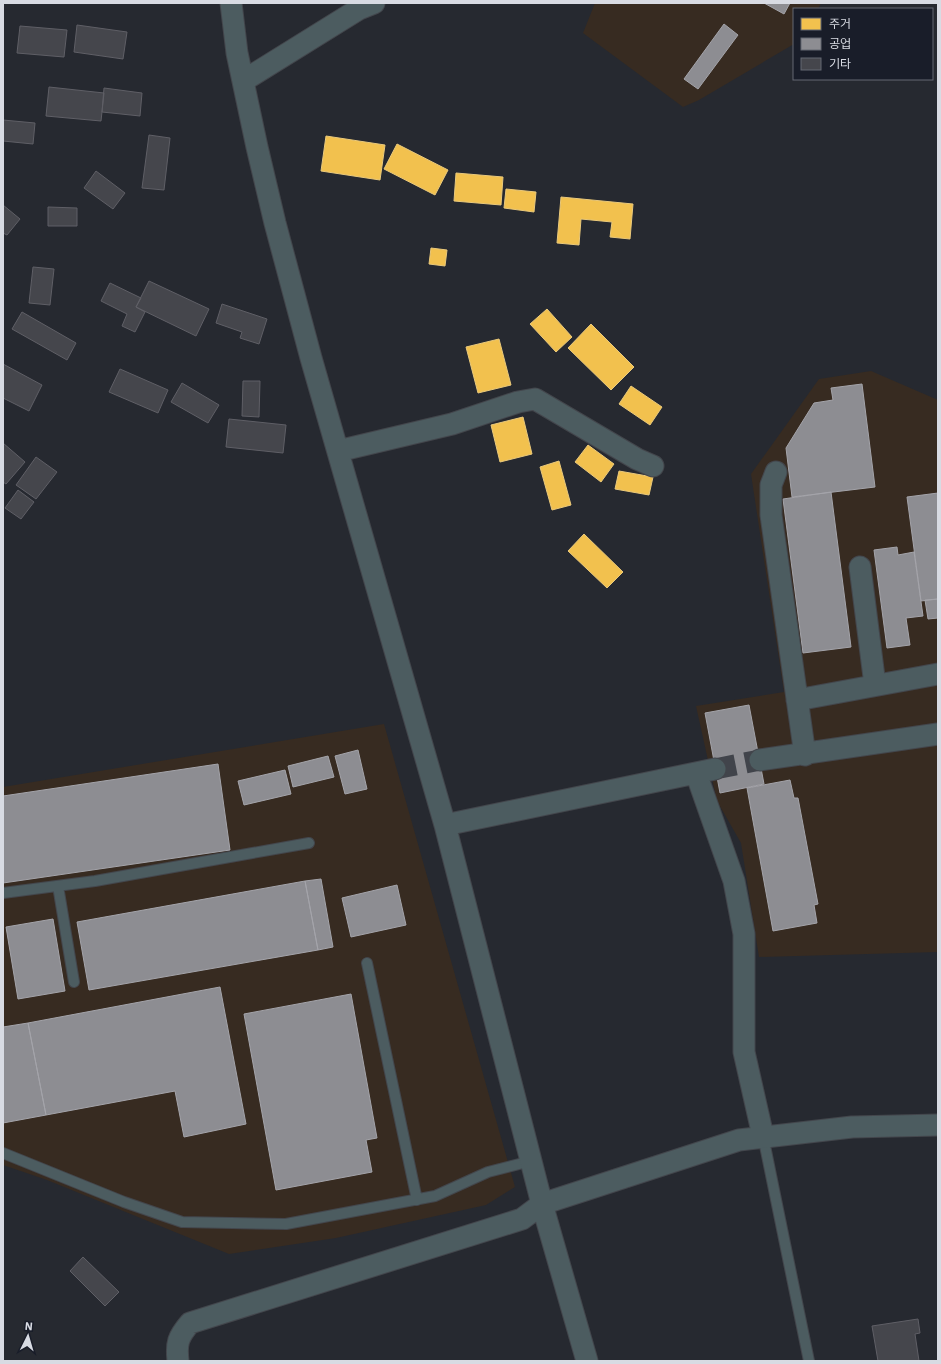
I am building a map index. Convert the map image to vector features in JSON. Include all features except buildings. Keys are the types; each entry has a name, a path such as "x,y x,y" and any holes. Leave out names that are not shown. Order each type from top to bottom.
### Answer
{"street":[{"path":"231,3 243,81 277,230 338,451 445,825 542,1204 587,1361"},
{"path":"243,81 348,16 374,3"},
{"path":"338,451 452,424 518,402 535,399 637,459 653,466"},
{"path":"776,472 771,485 771,515 805,755"},
{"path":"860,567 875,685"},
{"path":"797,700 938,674"},
{"path":"760,760 805,755 938,734"},
{"path":"445,825 706,771 734,881 744,934 744,1052 763,1136"},
{"path":"178,1361 176,1348 180,1336 190,1323 514,1222 522,1219 542,1204 739,1140 763,1136 852,1127 938,1125"}],"lane":[{"path":"3,893 102,880 309,843"},
{"path":"58,886 74,982"},
{"path":"367,963 417,1200"},
{"path":"763,1136 809,1361"},
{"path":"3,1153 124,1202 182,1222 286,1224 435,1196 488,1172 531,1161"}],"shaded area":[{"path":"595,3 821,3 818,8 793,8 793,45 699,100 683,107 583,33"},
{"path":"871,371 938,400 938,952 759,957 741,843 717,801 696,706 784,692 751,474 819,379"},
{"path":"384,724 515,1187 486,1205 336,1238 229,1254 47,1180 3,1165 3,787"}],"tunnel":[{"path":"715,769 760,760"}]}
